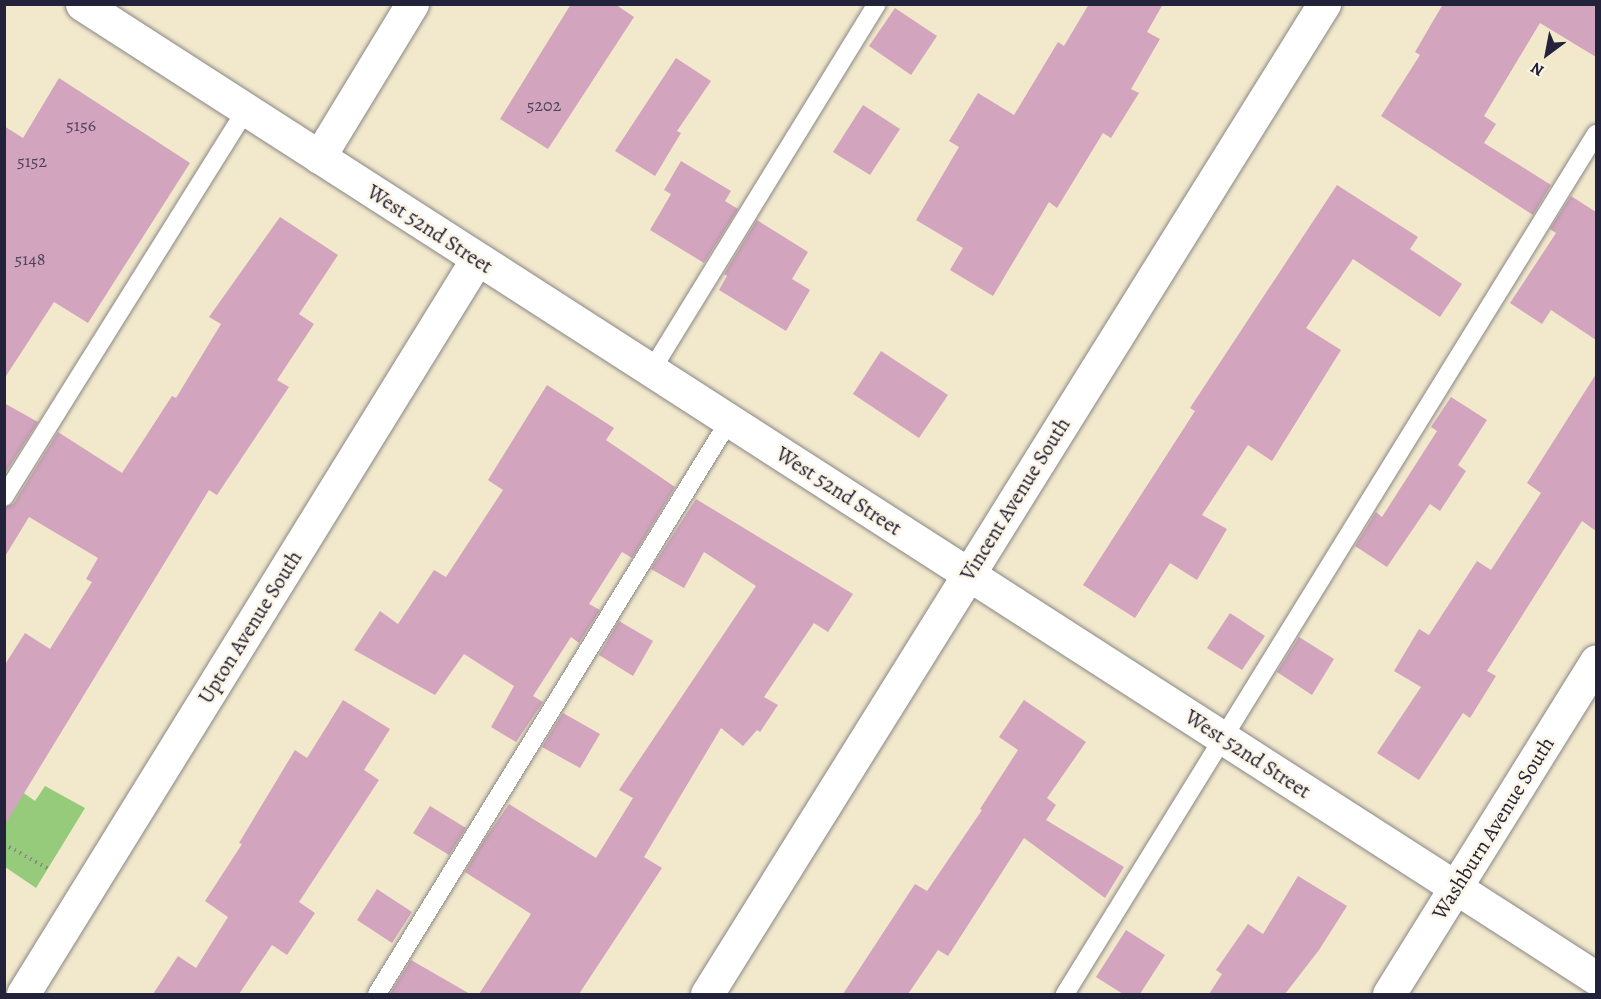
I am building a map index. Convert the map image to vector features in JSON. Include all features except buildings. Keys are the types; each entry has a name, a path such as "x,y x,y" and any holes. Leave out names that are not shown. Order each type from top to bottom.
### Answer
{"street":[{"name":"West 52nd Street","path":"82,4 1596,978"},
{"path":"319,157 412,4"},
{"name":"Vincent Avenue South","path":"707,994 1324,4"},
{"name":"Upton Avenue South","path":"23,994 477,259"},
{"name":"Washburn Avenue South","path":"1389,994 1596,661"}],"lane":[{"path":"651,371 878,4"},
{"path":"4,496 246,110"},
{"path":"1065,994 1596,134"},
{"path":"376,994 729,421"}],"path":[{"path":"4,844 50,870"}],"green space":[{"path":"4,779 35,801 45,786 85,808 36,888 5,867"}]}
